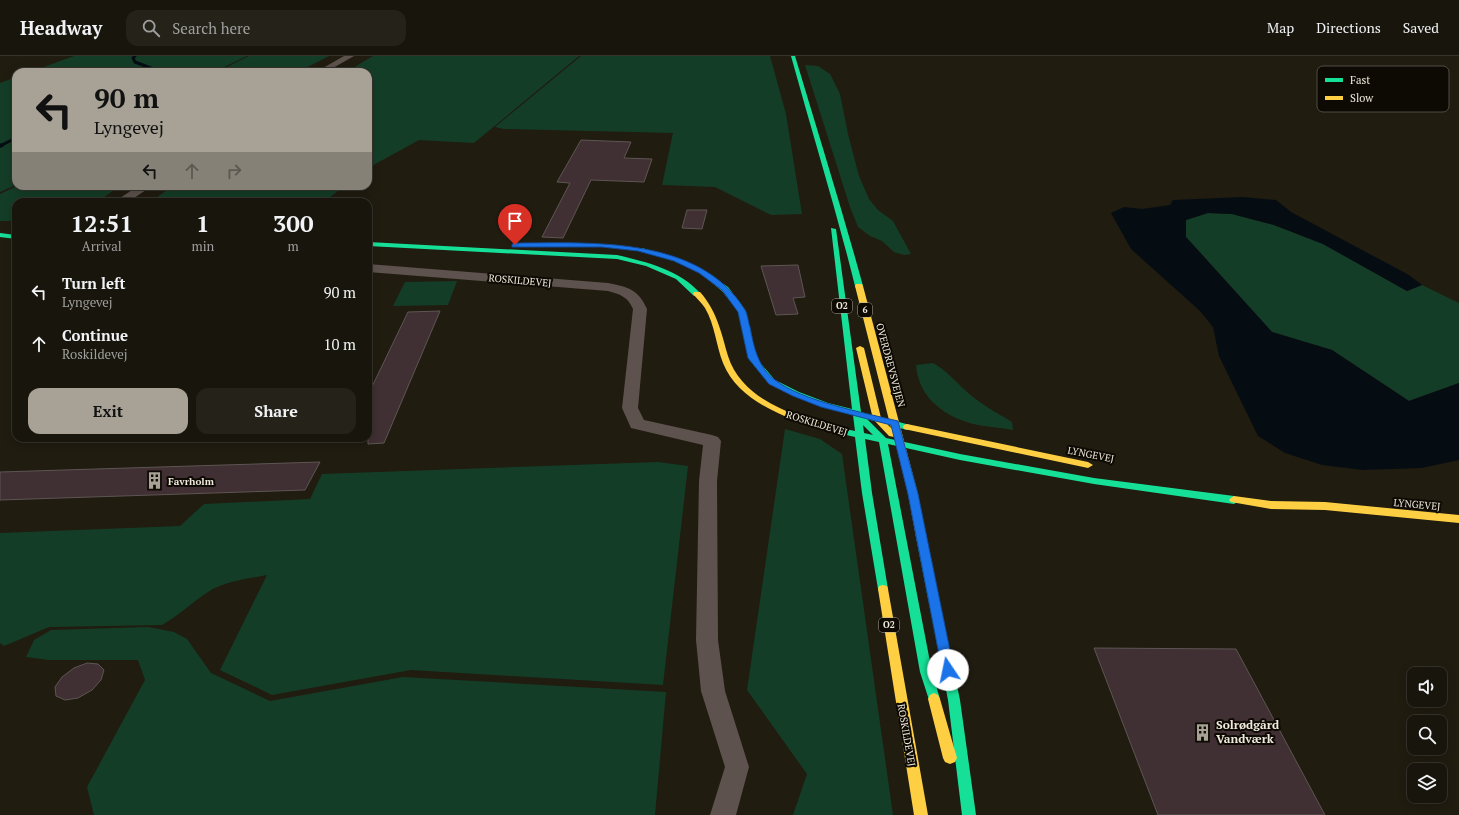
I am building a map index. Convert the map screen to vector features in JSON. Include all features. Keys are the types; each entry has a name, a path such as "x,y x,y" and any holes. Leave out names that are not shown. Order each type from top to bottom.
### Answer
{"main road":[{"name":"OVERDREVSVEJEN","path":"793,56 815,126 832,198 844,228 895,424"},
{"name":"OVERDREVSVEJEN","path":"832,198 832,227 859,435"},
{"path":"0,229 12,229"},
{"path":"0,235 12,236"},
{"name":"ROSKILDEVEJ","path":"372,244 443,246 585,254 617,257 648,265 678,278 703,299 713,316 727,364 734,379 751,394 785,414 824,427 859,435 866,494 921,815"},
{"name":"ROSKILDEVEJ","path":"443,246 565,245"},
{"name":"ROSKILDEVEJ","path":"631,249 676,260 701,271 725,289 742,311 752,358 772,382 796,394 856,413"},
{"path":"838,277 850,307 877,419 901,444"},
{"path":"856,413 883,440 926,672 967,815"},
{"name":"LYNGEVEJ","path":"856,413 895,424 1098,466"},
{"name":"6","path":"895,424 913,494 954,700 967,815"},
{"name":"LYNGEVEJ","path":"859,435 960,457 1094,481 1271,505 1325,506 1459,519"},
{"name":"LYNGEVEJ","path":"1252,493 1325,506"}],"street":[{"path":"328,68 350,56"},
{"path":"127,198 140,190"},
{"path":"134,198 143,190"},
{"name":"ROSKILDEVEJ","path":"372,268 608,287 627,291 636,298 640,309 630,408 637,424 712,441 708,481 707,640 713,691 737,767 723,815"}],"green space":[{"path":"74,56 247,56 222,68 41,68"},
{"path":"249,56 329,56 306,68 225,68"},
{"path":"373,56 579,56 474,143 419,140 372,166 372,68 353,68"},
{"path":"581,56 770,56 786,114 802,214 771,215 715,187 662,185 673,133 504,129 495,127"},
{"path":"805,65 818,66 830,74 840,94 848,134 859,176 869,199 878,210 893,221 911,254 904,255 894,252 882,241 870,236 858,227 850,207"},
{"path":"12,78 12,187 0,192 0,83"},
{"path":"12,188 12,190 114,190 103,198 12,198 12,221 0,221 0,194"},
{"path":"167,190 339,190 329,198 156,198"},
{"path":"1208,213 1232,214 1274,225 1323,244 1407,291 1422,285 1459,303 1459,383 1409,401 1332,350 1272,332 1186,237 1186,220"},
{"path":"457,281 448,305 393,306 405,282"},
{"path":"933,363 946,372 977,400 1012,422 1013,430 972,424 948,414 940,408 926,394 921,385 916,365"},
{"path":"785,429 820,439 842,454 893,815 793,815 807,774 747,690"},
{"path":"658,462 688,466 663,685 411,670 272,695 220,670 267,575 237,581 215,588 162,625 49,627 4,646 0,643 0,533 180,526 204,504 310,499 322,474"},
{"path":"148,627 174,632 187,639 211,673 270,701 403,677 666,692 655,815 94,815 87,787 145,680 138,660 49,660 26,657 34,640 51,630"}],"shaded area":[{"path":"1243,197 1276,200 1291,212 1409,275 1422,285 1407,291 1323,244 1274,225 1232,214 1208,213 1186,220 1186,237 1272,332 1332,350 1409,401 1459,383 1459,460 1422,468 1363,470 1322,465 1285,453 1258,436 1219,356 1213,327 1200,311 1131,249 1111,213 1124,207 1142,209 1170,205 1173,200"}],"building":[{"path":"581,140 631,142 624,158 652,159 644,182 591,180 563,238 542,237 570,183 557,182"},
{"path":"687,210 707,210 702,229 682,228"},
{"path":"798,265 805,297 793,298 798,314 776,315 761,266"},
{"path":"440,311 384,443 368,444 368,442 372,442 372,387 408,312"},
{"name":"Favrholm","path":"320,462 305,490 0,500 0,472"},
{"name":"Solrødgård Vandværk","path":"1094,648 1236,649 1325,815 1158,815"},
{"path":"87,663 98,664 104,670 101,680 92,690 78,698 65,700 56,696 55,687 62,677 74,668"}],"waterway":[{"path":"135,56 133,58 135,62 151,68"},
{"path":"0,146 12,140"}],"traffic: fast":[{"path":"793,56 844,228 859,286"},
{"path":"833,229 867,493 883,589"},
{"path":"0,235 12,236"},
{"path":"372,244 617,257 648,265 678,278 697,294"},
{"path":"642,250 676,260 701,271 725,289 742,311 752,358 772,382 796,394 825,405 907,427"},
{"path":"856,413 883,440 926,672 934,699"},
{"path":"832,429 960,457 1094,481 1234,500"},
{"path":"921,537 954,700 969,815"}],"traffic: slow":[{"path":"859,286 913,494 921,537"},
{"path":"697,294 704,301 713,317 727,364 734,377 744,388 771,407 803,421 832,429"},
{"path":"860,348 877,419 892,434"},
{"path":"907,427 1088,465"},
{"path":"1234,500 1271,505 1325,506 1459,519"},
{"path":"883,589 921,815"},
{"path":"934,699 950,758"}],"place":[{"name":"Favrholm","path":"155,481"},
{"name":"Solrødgård Vandværk","path":"1203,732"}],"route":[{"path":"515,245 602,245 638,250 676,260 701,271 725,289 742,311 752,358 762,372 772,382 796,394 824,405 895,424 913,494 948,670"}]}
